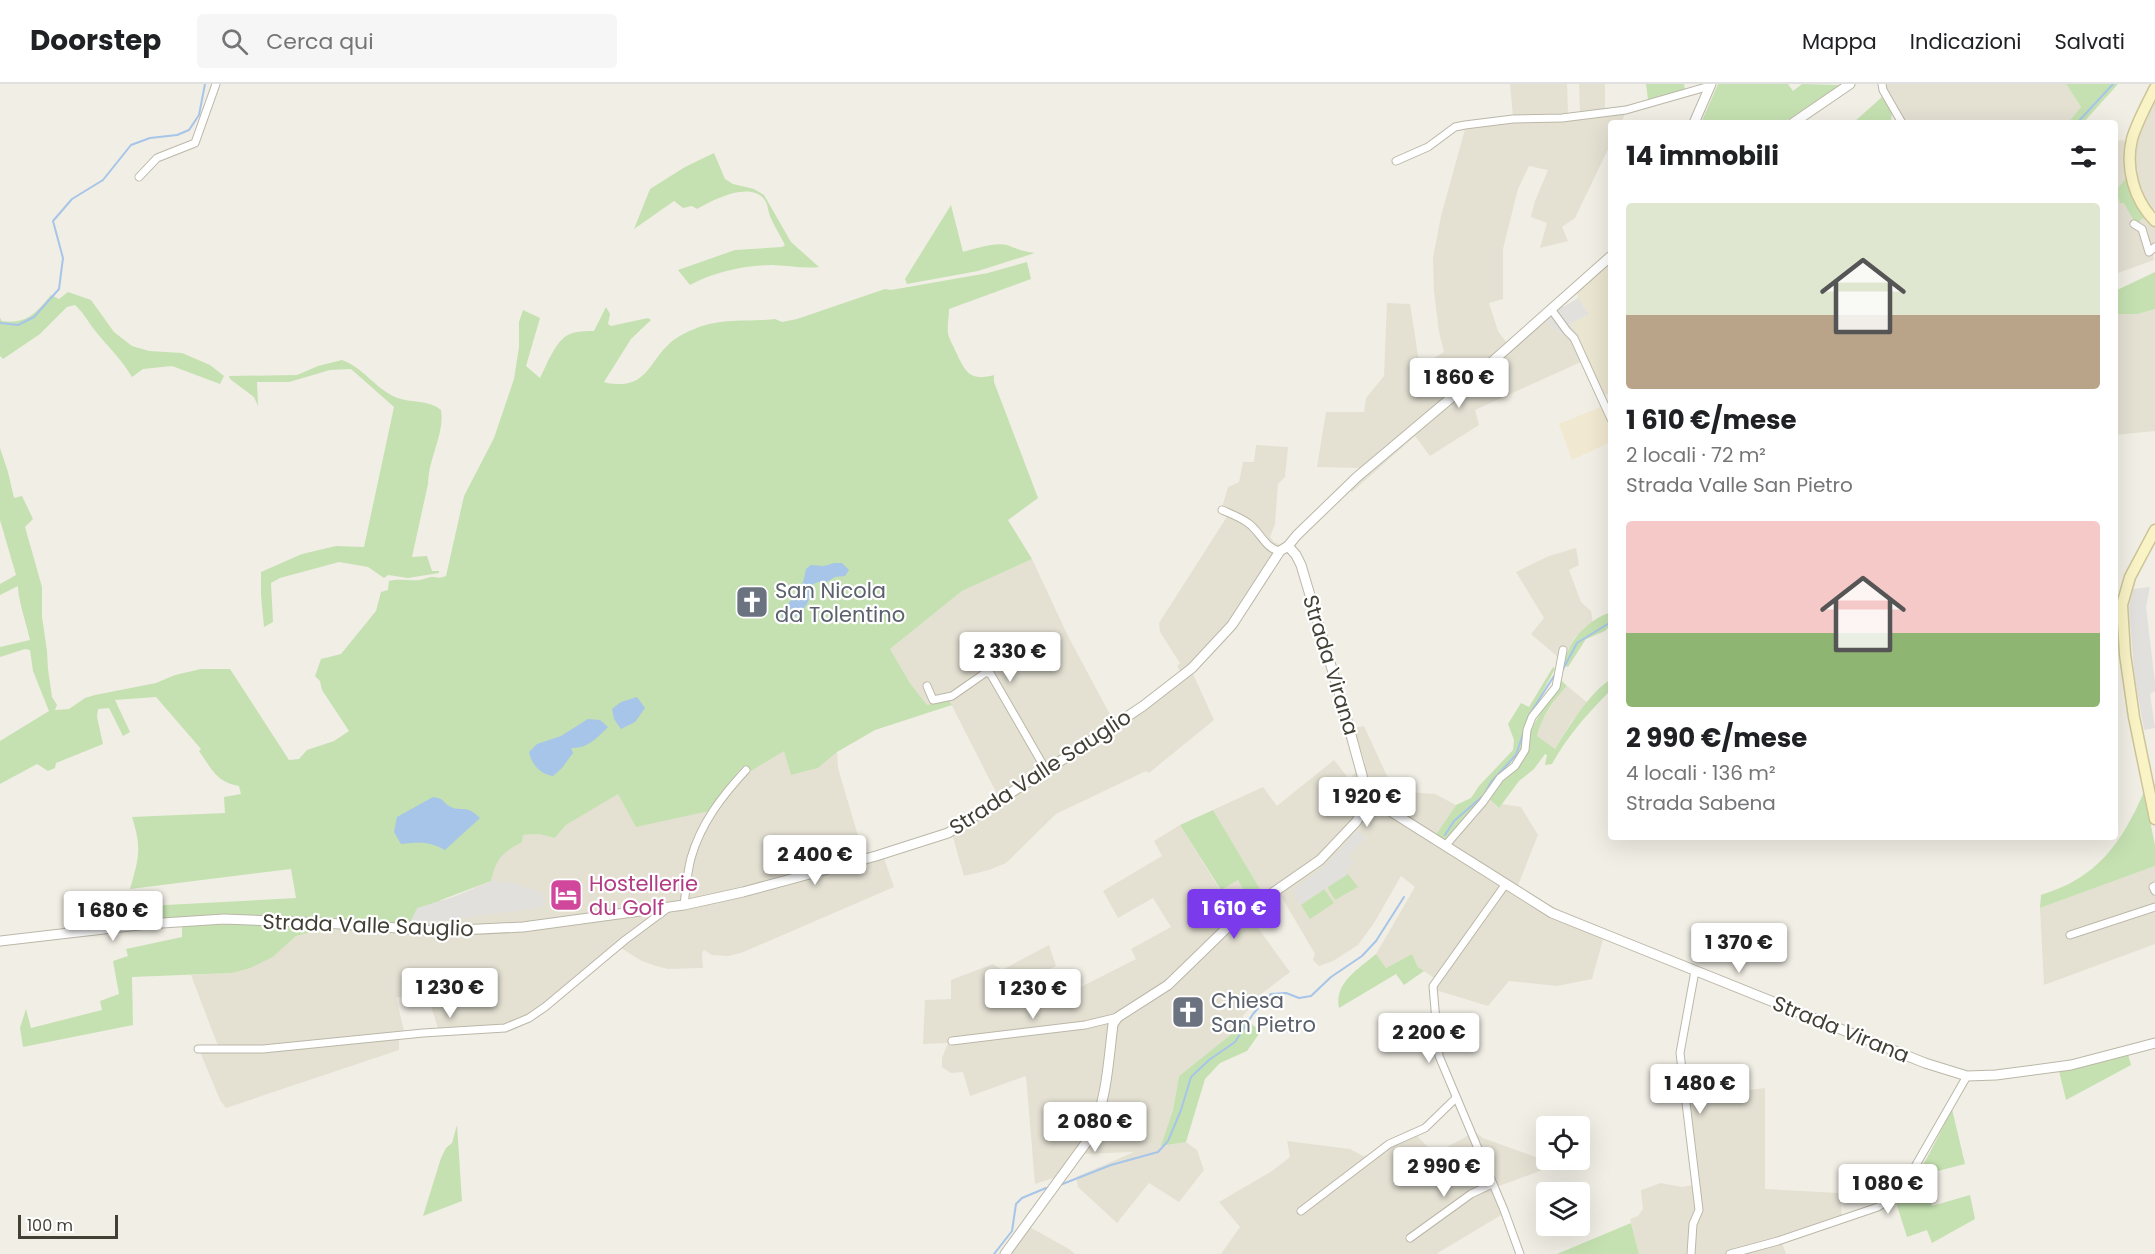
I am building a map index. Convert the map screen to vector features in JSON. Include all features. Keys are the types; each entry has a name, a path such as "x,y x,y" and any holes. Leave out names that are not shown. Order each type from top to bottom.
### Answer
{"main road":[{"path":"2155,88 2133,137 2130,158 2137,195 2141,205 2155,221"},
{"path":"2155,530 2130,577 2122,605 2125,654 2134,717 2155,819"}],"street":[{"path":"139,177 157,158 195,143 216,84"},
{"path":"1881,84 1900,120"},
{"path":"1695,120 1711,85"},
{"path":"1396,161 1428,147 1455,127 1513,119 1562,118 1626,110 1711,85"},
{"path":"1797,120 1846,85"},
{"path":"2134,224 2142,230 2145,236 2148,252 2155,247"},
{"name":"Strada Valle Sauglio","path":"0,940 147,924 224,919 326,923 439,932 523,927 684,905 743,892 876,856 948,832 1143,706 1192,668 1232,625 1284,549 1297,535 1357,477 1458,392 1608,259"},
{"path":"1551,309 1574,338 1608,412"},
{"path":"1222,510 1247,522 1256,529 1269,546 1284,549"},
{"name":"Strada Virana","path":"1284,549 1296,555 1301,565 1368,797 1552,914 1925,1063 1967,1076 1996,1075 2071,1065 2155,1043"},
{"path":"1445,846 1483,802 1500,778 1515,766 1525,750 1527,730 1532,717 1556,687 1563,650"},
{"path":"927,686 933,700 952,696 986,673 990,673 1046,770"},
{"path":"684,905 691,858 705,823 726,792 746,770"},
{"path":"952,1041 1075,1026 1118,1017 1168,985 1238,917 1320,860 1356,822 1365,808 1368,797"},
{"path":"1505,885 1433,986 1439,1056 1520,1254"},
{"path":"2155,886 2153,887 2155,891"},
{"path":"198,1049 263,1048 505,1028 529,1018 545,1007 670,907"},
{"path":"2070,935 2155,907"},
{"path":"1691,1254 1693,1224 1699,1210 1680,1053 1695,970"},
{"path":"1005,1254 1091,1136 1100,1114 1107,1085 1113,1024 1118,1017"},
{"path":"1730,1254 1878,1207 1901,1191 1967,1076"},
{"path":"1301,1211 1389,1144 1425,1128 1456,1098"},
{"path":"1410,1238 1471,1194 1492,1184"}],"shaded area":[{"path":"1510,84 1567,84 1568,113 1580,112 1579,84 1605,84 1605,109 1626,106 1622,120 1608,120 1608,149 1575,218 1562,227 1568,241 1540,248 1547,223 1531,217 1548,170 1529,166 1518,189 1503,249 1503,299 1489,303 1498,331 1506,342 1540,313 1552,328 1574,341 1583,361 1475,410 1479,425 1430,456 1415,436 1352,492 1344,483 1361,468 1317,467 1326,412 1364,412 1366,398 1384,376 1387,303 1410,304 1420,368 1444,352 1434,291 1433,258 1441,216 1467,122 1513,117"},
{"path":"1883,84 2066,84 2081,107 2070,120 1900,120 1903,116"},
{"path":"2155,99 2155,208 2153,210 2143,196 2136,177 2134,158 2136,141"},
{"path":"2118,141 2127,141 2132,194 2141,214 2155,227 2155,252 2153,253 2154,260 2118,273"},
{"path":"1608,265 1608,394 1605,395 1570,324 1589,314 1578,298 1577,292"},
{"path":"1578,298 1589,314 1570,324 1579,339 1574,341 1552,328 1545,319 1562,306"},
{"path":"2155,309 2155,431 2118,435 2118,314 2138,314"},
{"path":"1603,406 1608,417 1608,443 1572,460 1559,424"},
{"path":"1256,445 1288,447 1285,477 1278,484 1275,524 1270,537 1279,544 1282,556 1250,607 1225,641 1193,674 1214,720 1149,773 1146,771 1056,814 1006,863 964,876 950,827 999,798 949,700 927,705 910,683 890,649 962,591 1032,559 1068,636 1114,722 1182,674 1177,666 1180,663 1160,632 1159,623 1228,515 1222,507 1228,487 1239,482 1243,462 1254,462"},
{"path":"1576,548 1579,565 1569,570 1581,602 1591,611 1593,623 1575,637 1566,653 1559,658 1531,634 1544,618 1516,572 1549,556"},
{"path":"2150,587 2146,607 2155,683 2155,691 2150,694 2155,728 2144,730 2135,679 2129,607 2133,589"},
{"path":"1567,686 1588,703 1571,722 1555,749 1537,737 1539,726 1558,695"},
{"path":"1364,726 1394,791 1435,794 1456,805 1441,828 1489,799 1498,808 1502,804 1521,807 1538,835 1517,888 1553,907 1606,929 1592,979 1557,986 1509,981 1488,1006 1429,988 1434,978 1418,967 1412,954 1386,968 1376,954 1415,887 1401,876 1374,923 1358,945 1333,961 1319,966 1313,960 1315,954 1281,896 1277,894 1248,914 1290,972 1260,995 1242,1017 1234,1032 1179,1076 1173,1110 1162,1146 1186,1142 1197,1150 1204,1170 1179,1202 1149,1183 1117,1223 1078,1187 1076,1177 1134,1152 1082,1154 1068,1173 1035,1184 1026,1076 970,1096 963,1072 951,1073 942,1067 942,1058 948,1043 923,1044 925,1000 951,999 951,980 993,964 1002,970 1049,945 1056,966 1047,970 1067,980 1071,992 1136,959 1131,949 1171,927 1153,898 1118,918 1103,891 1162,856 1154,841 1180,825 1220,890 1238,880 1263,894 1213,810 1263,787 1277,806 1334,760 1349,779 1365,763 1354,728"},
{"path":"784,750 791,775 818,768 837,752 838,768 866,863 884,858 894,887 741,953 728,956 712,955 704,950 702,953 703,968 668,969 642,961 621,948 540,1013 522,1024 440,1035 426,989 396,998 404,1031 404,1036 399,1037 399,1050 226,1108 220,1100 198,1047 218,1046 191,975 232,973 273,957 296,936 332,927 407,935 409,925 456,896 491,881 495,862 507,850 522,842 523,835 538,834 555,838 566,825 618,793 709,811 742,767 752,770"},
{"path":"1358,830 1365,838 1348,856 1353,863 1345,870 1348,874 1300,905 1294,889 1323,868"},
{"path":"2155,866 2155,944 2044,985 2040,908"},
{"path":"491,881 513,883 543,893 544,907 409,925 417,908 456,896"},
{"path":"1765,1088 1765,1189 1840,1193 1842,1217 1780,1237 1786,1254 1639,1254 1630,1219 1638,1216 1643,1209 1641,1190 1661,1183 1682,1187 1698,1184 1690,1098"},
{"path":"1411,1129 1434,1154 1475,1132 1483,1138 1536,1157 1536,1170 1543,1170 1496,1187 1508,1211 1436,1254 1221,1254 1240,1227 1219,1202 1272,1171 1290,1157 1287,1141 1350,1149 1363,1156 1369,1155 1385,1142"},
{"path":"1028,1226 1069,1249 1075,1254 1007,1254"}],"green space":[{"path":"1646,84 1684,84 1685,90 1648,100"},
{"path":"1718,84 1788,84 1793,91 1802,84 1840,85 1788,120 1702,120"},
{"path":"2066,84 2118,84 2086,120 2070,120 2081,107"},
{"path":"1882,97 1892,111 1891,120 1856,120"},
{"path":"714,153 725,179 764,195 791,242 819,267 771,265 750,267 719,273 690,285 678,270 735,250 785,245 769,214 766,202 760,195 752,192 722,197 697,209 692,206 683,208 674,201 634,229 650,189 685,167"},
{"path":"2128,176 2136,204 2144,217 2136,225 2124,203 2120,203 2118,188"},
{"path":"951,205 963,252 1002,244 1035,253 978,271 907,284 905,279"},
{"path":"1027,262 1031,279 949,309 948,330 949,337 969,373 979,377 994,375 994,382 1038,498 1008,520 1032,559 962,591 890,649 910,683 927,705 949,700 952,705 875,730 837,752 818,768 791,775 784,751 751,771 742,767 709,811 636,827 618,794 566,825 555,838 538,834 523,835 522,842 501,857 495,866 491,881 441,900 409,925 303,918 93,926 125,910 147,906 296,898 291,869 130,889 138,853 132,817 225,813 224,797 241,794 239,786 215,774 199,751 201,749 156,697 115,700 130,732 123,736 109,708 98,709 97,717 103,744 56,763 55,768 48,771 37,764 0,784 0,741 49,711 33,671 30,650 25,649 0,657 0,647 30,640 18,586 0,595 0,584 16,575 0,520 0,448 14,498 22,496 33,519 25,527 42,587 42,617 52,697 57,705 55,710 69,709 85,698 95,695 156,683 175,675 201,669 230,669 289,760 299,759 307,750 334,741 349,731 315,676 321,659 341,654 376,611 381,592 388,590 389,581 446,576 464,496 494,438 514,379 519,347 519,322 523,310 540,318 526,366 540,378 560,341 573,333 594,331 606,307 610,314 608,324 611,326 648,318 651,320 631,339 604,382 622,384 630,383 643,375 672,341 702,326 729,321 775,319 782,322 885,289 891,290 988,273"},
{"path":"2155,272 2155,309 2138,314 2118,314 2118,290"},
{"path":"68,292 91,300 114,332 132,346 149,351 182,353 210,365 224,376 220,384 172,366 143,369 132,377 75,305 67,307 40,334 3,359 0,356 0,318 2,321 11,322 24,319 35,312 51,295 59,299"},
{"path":"342,360 358,368 393,396 422,402 441,410 441,428 412,557 427,556 432,571 439,571 439,573 408,578 388,575 384,578 368,567 339,562 280,578 271,583 273,622 264,627 261,572 302,554 336,546 364,547 394,407 351,369 330,370 289,382 257,382 258,406 254,397 229,376 297,375 318,366"},
{"path":"1608,613 1608,628 1586,639 1568,667 1564,665 1569,648 1580,632"},
{"path":"1553,667 1555,669 1534,708 1525,731 1523,747 1485,796 1445,841 1436,835 1456,805 1471,798 1479,786 1513,750 1514,740 1508,724 1521,703 1529,707"},
{"path":"1560,679 1567,686 1549,709 1537,736 1555,749 1587,701 1608,681 1608,693 1579,725 1552,764 1545,765 1547,755 1545,754 1534,769 1519,781 1499,808 1489,799 1495,787 1515,767 1529,733"},
{"path":"2144,792 2155,845 2155,866 2040,908 2041,895 2077,879 2105,857 2126,828"},
{"path":"1213,810 1263,894 1251,901 1238,880 1221,890 1180,825"},
{"path":"1348,874 1358,887 1335,900 1327,887"},
{"path":"1324,889 1334,903 1310,919 1301,905"},
{"path":"182,925 333,927 296,936 273,957 250,968 232,973 132,977 133,1025 23,1047 20,1028 26,1009 31,1028 102,1010 100,1001 119,994 113,961 128,956 126,949 182,937"},
{"path":"1376,954 1386,968 1412,954 1418,967 1424,971 1404,985 1396,974 1339,1008 1338,999 1344,983"},
{"path":"1242,1017 1261,1031 1247,1051 1220,1063 1205,1079 1186,1142 1161,1146 1173,1110 1179,1076 1234,1032"},
{"path":"2128,1054 2131,1065 2066,1100 2059,1071"},
{"path":"1952,1109 1965,1164 1930,1173 1926,1179 1932,1206 1970,1195 1975,1219 1932,1243 1927,1230 1907,1237 1895,1199 1920,1169"},
{"path":"457,1125 462,1201 423,1216 441,1158 446,1148 452,1143"},
{"path":"1631,1223 1639,1254 1557,1254"}],"water":[{"path":"842,563 849,570 845,576 835,577 825,583 813,584 810,599 801,612 793,619 782,619 785,608 801,588 806,569 811,565 824,566"},
{"path":"637,697 645,708 635,722 621,729 614,719 612,709 621,702"},
{"path":"588,719 600,720 608,727 587,745 571,748 573,753 553,776 537,768 529,752 537,744 561,736"},
{"path":"433,797 442,799 453,808 467,809 480,818 445,850 423,843 401,844 394,832 397,817"}],"waterway":[{"path":"0,323 18,325 34,317 59,289 63,258 53,221 72,199 103,180 131,145 150,138 177,135 189,130 199,115 205,84"},
{"path":"2080,120 2113,84"},
{"path":"1562,671 1577,643 1608,624"},
{"path":"1526,725 1528,717 1554,676"},
{"path":"1445,835 1454,821 1484,795 1491,782 1516,755 1524,731"},
{"path":"1060,1185 1111,1165 1158,1152 1168,1141 1191,1077 1209,1060 1235,1042 1253,1014 1271,994 1286,993 1299,998 1311,996 1331,977 1362,956 1376,941 1404,897"},
{"path":"994,1254 1012,1231 1016,1204 1022,1198 1046,1188"}],"place":[{"name":"San Nicola da Tolentino","path":"752,602"},
{"name":"Hostellerie du Golf","path":"566,895"},
{"name":"Chiesa San Pietro","path":"1188,1012"}]}
